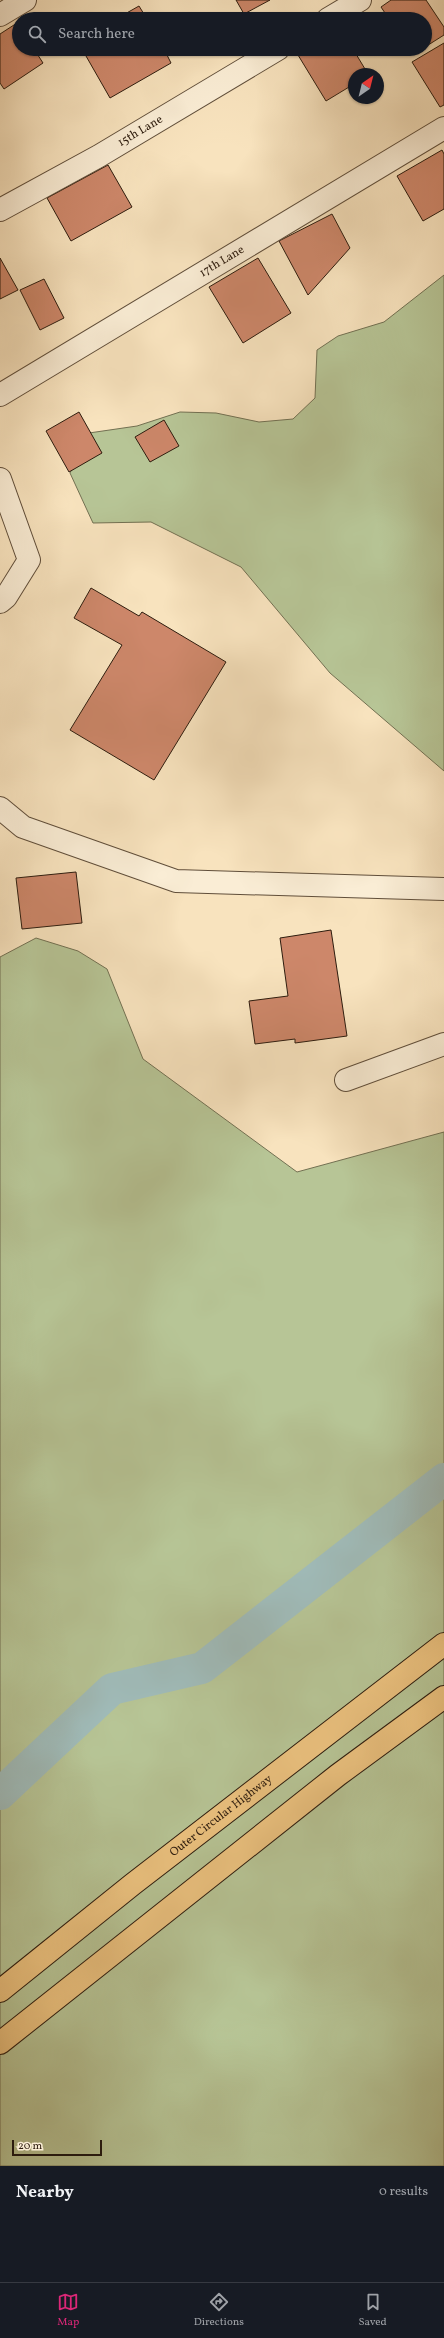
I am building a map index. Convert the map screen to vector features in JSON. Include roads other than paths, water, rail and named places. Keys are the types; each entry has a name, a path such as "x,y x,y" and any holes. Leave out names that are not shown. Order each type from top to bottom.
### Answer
{"highway":[{"name":"Outer Circular Highway","path":"0,1990 133,1884 444,1644"},
{"path":"0,2043 338,1775 444,1696"}],"street":[{"path":"0,15 25,0"},
{"path":"340,12 360,0"},
{"name":"15th Lane","path":"0,210 99,156 266,56"},
{"name":"17th Lane","path":"0,395 444,128"},
{"path":"0,479 29,560 6,597 0,602"},
{"path":"0,808 23,827 176,881 444,889"},
{"path":"346,1080 444,1044"}],"waterway":[{"path":"0,1794 112,1689 202,1668 444,1479"}]}
